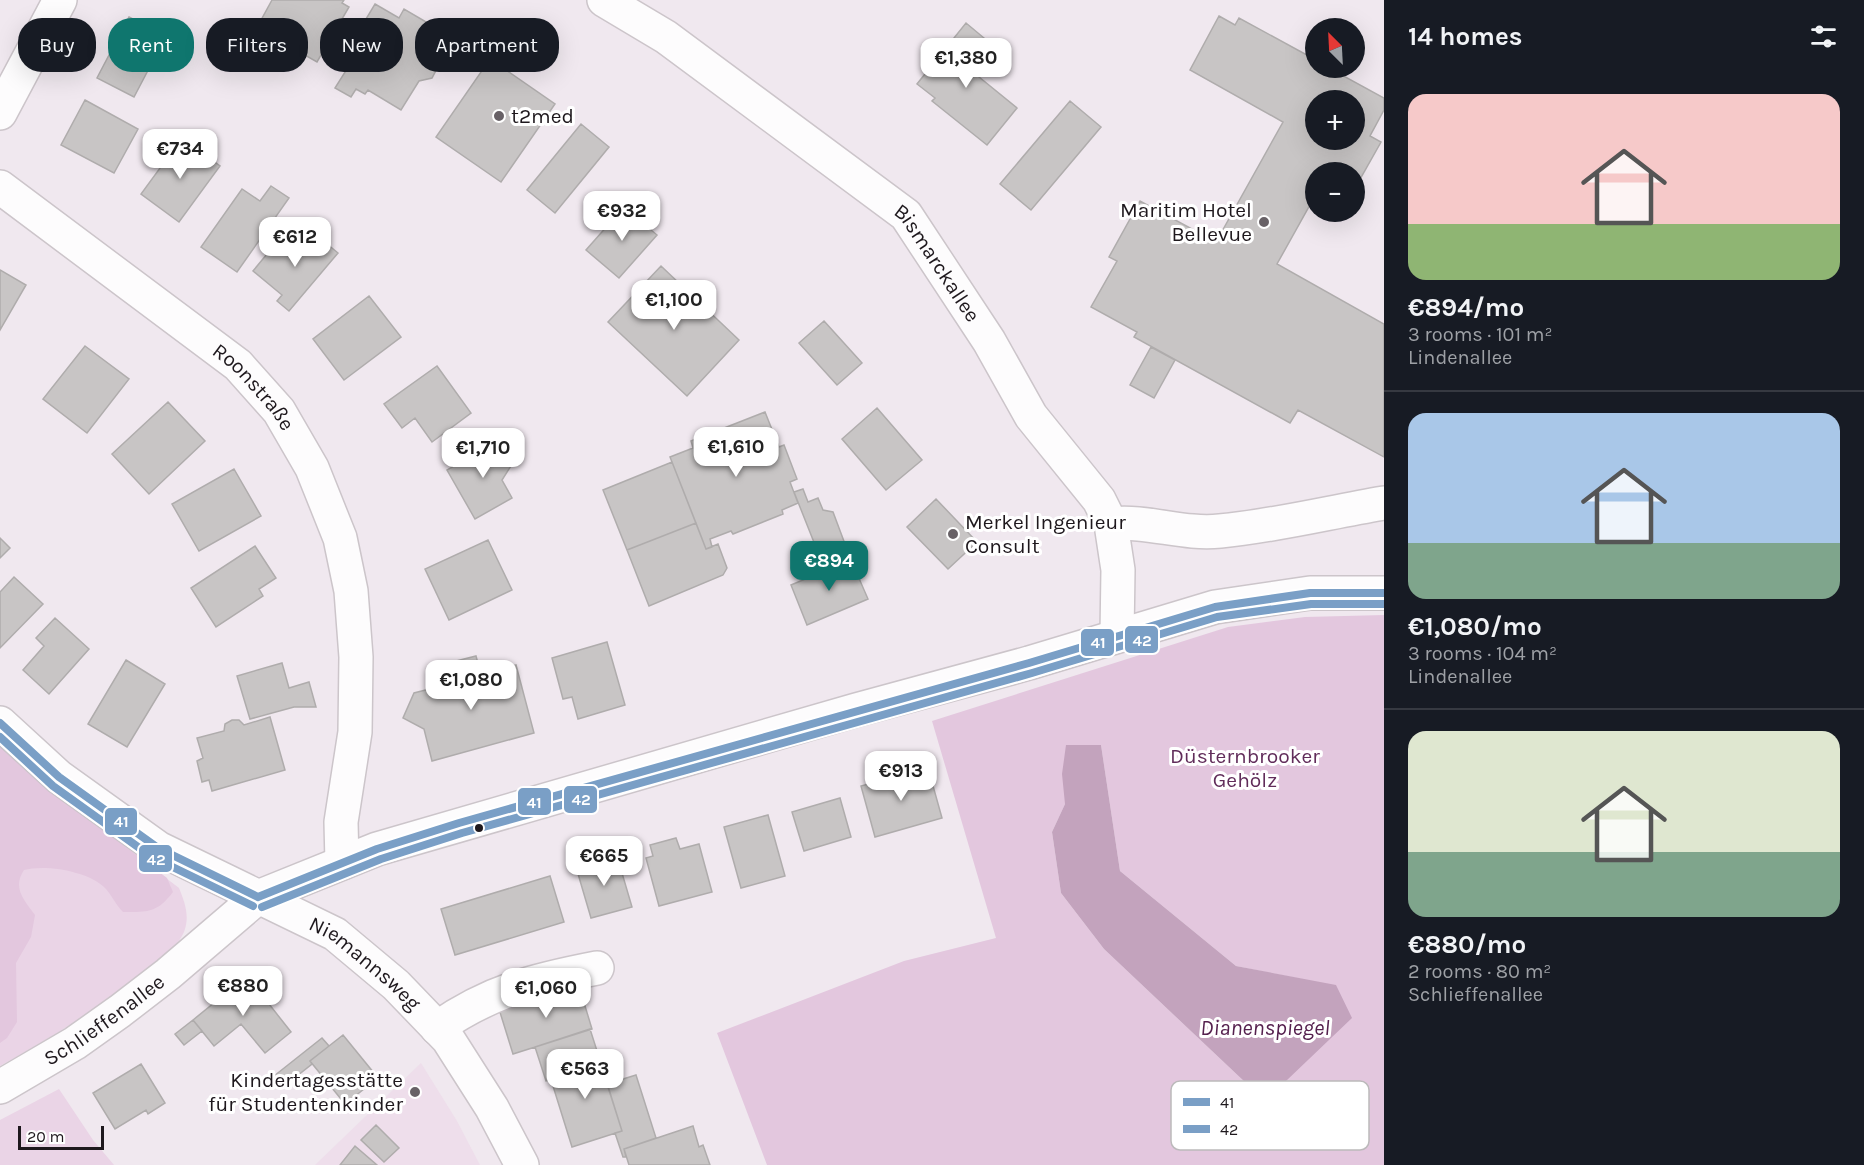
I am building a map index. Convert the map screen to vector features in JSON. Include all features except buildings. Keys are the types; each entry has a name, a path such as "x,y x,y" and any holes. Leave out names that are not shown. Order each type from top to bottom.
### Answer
{"street":[{"path":"0,112 60,0"},
{"name":"Bismarckallee","path":"604,0 666,37 906,215 989,341 1031,416 1098,500 1111,524 1118,570 1117,635"},
{"name":"Roonstraße","path":"0,187 238,365 279,411 312,468 340,538 351,591 356,657 355,732 341,822 342,863"},
{"path":"1111,524 1134,522 1178,531 1219,532 1384,503"},
{"name":"Schlieffenallee","path":"0,1087 56,1055 120,1011 168,974 258,897 342,863 459,823 1029,663 1215,607 1310,593 1384,593"},
{"name":"Niemannsweg","path":"0,723 59,777 158,848 335,934 396,985 448,1040 492,1108 522,1165"},
{"path":"437,1029 467,1007 531,980 597,968"}],"shaded area":[{"path":"0,744 51,790 179,888 187,915 184,932 174,947 155,965 101,1005 0,1066"},
{"name":"Kindertagesstätte für Studentenkinder","path":"421,1063 457,1121 480,1165 315,1165"},
{"path":"59,1089 93,1140 114,1165 0,1165 0,1120"}],"green space":[{"name":"Düsternbrooker Gehölz","path":"1384,615 1384,1165 767,1165 717,1033 904,961 996,938 932,721 1228,627 1305,617","holes":["1101,745 1120,871 1236,966 1336,986 1277,1081 1369,1081 1369,1150 1171,1150 1171,1081 1244,1081 1104,949 1061,893 1052,832 1065,804"]},
{"path":"0,744 51,790 167,878 173,892 157,908 139,912 123,912 106,889 79,873 43,868 24,870 19,888 35,915 31,937 16,963 17,1022 7,1038 0,1043"}],"water":[{"name":"Dianenspiegel","path":"1066,745 1101,745 1120,871 1236,966 1336,985 1352,1018 1286,1081 1244,1081 1104,949 1061,893 1052,832 1065,804 1062,774"}],"transit line":[{"name":"41","path":"258,897 377,849 459,823 1029,663 1215,607 1310,593 1384,593"},
{"name":"42","path":"262,907 381,859 462,833 1032,673 1217,617 1311,604 1384,604"},
{"name":"41","path":"0,723 59,777 158,848 258,897"},
{"name":"42","path":"0,737 53,786 152,857 253,906"}],"place":[{"name":"t2med","path":"499,116"},
{"name":"Maritim Hotel Bellevue","path":"1264,222"},
{"name":"Merkel Ingenieur Consult","path":"953,534"},
{"name":"Kindertagesstätte für Studentenkinder","path":"415,1092"}]}
